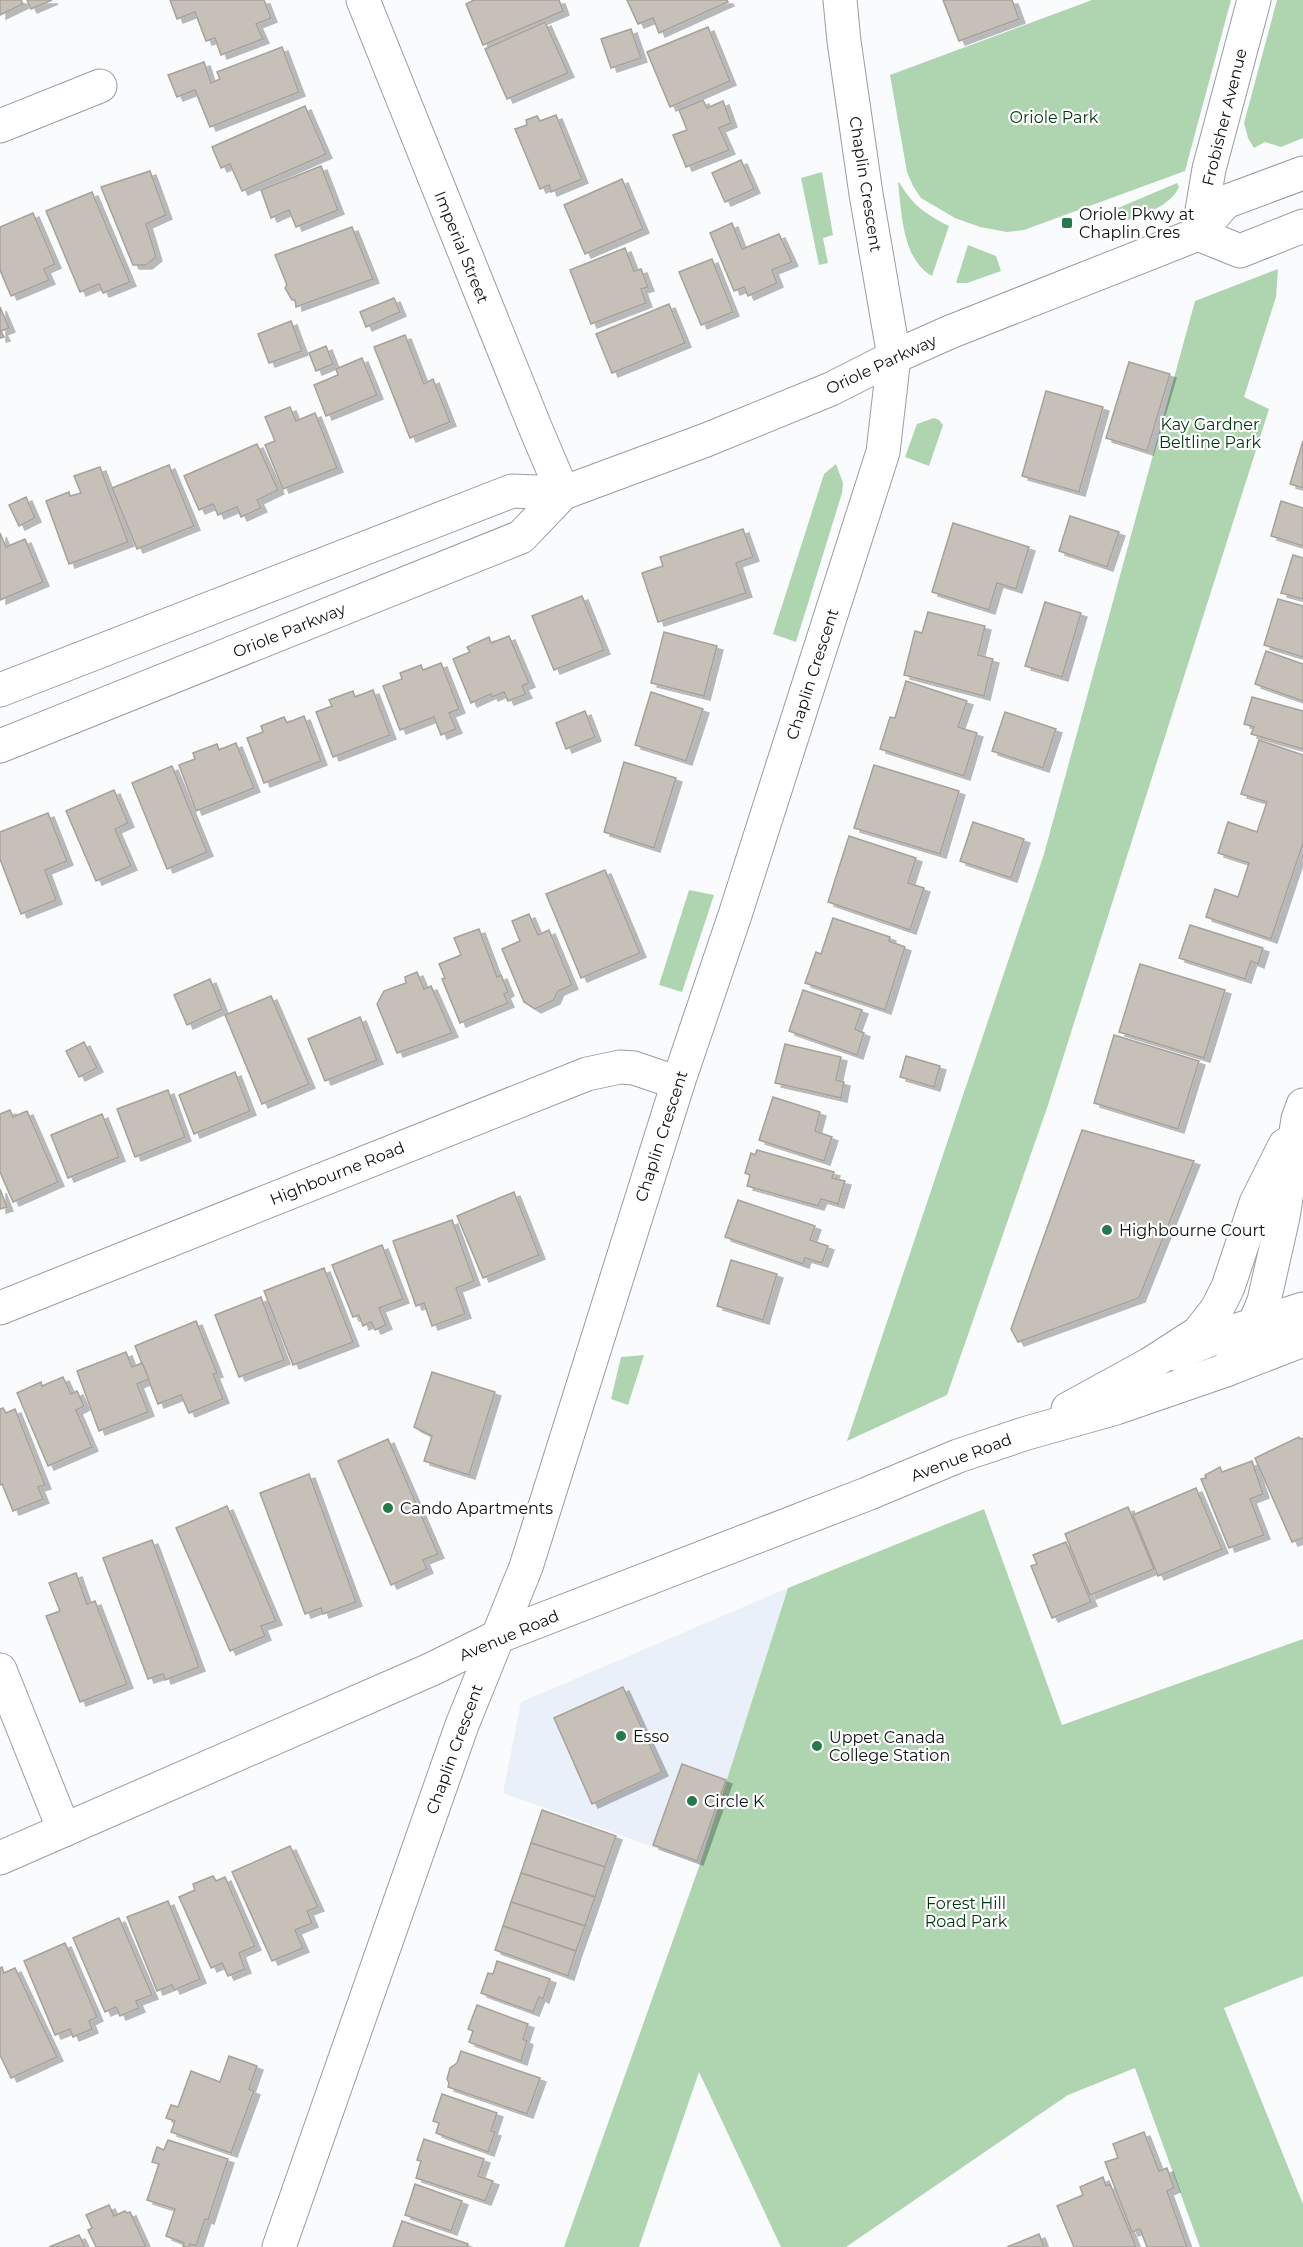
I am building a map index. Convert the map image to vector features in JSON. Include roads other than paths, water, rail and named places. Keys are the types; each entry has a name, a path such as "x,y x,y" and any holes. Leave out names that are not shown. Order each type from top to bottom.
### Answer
{"street":[{"name":"Imperial Street","path":"363,0 563,493"},
{"name":"Chaplin Crescent","path":"279,2247 462,1725 526,1567 678,1083 735,915 883,452 894,357 866,194 840,0"},
{"name":"Frobisher Avenue","path":"1198,234 1209,169 1254,0"},
{"path":"0,126 99,86"},
{"name":"Oriole Parkway","path":"0,690 512,491 563,493 706,440 831,389 894,357 985,318 1198,234 1225,202 1303,173"},
{"path":"1198,234 1240,251 1303,226"},
{"name":"Oriole Parkway","path":"0,746 520,537 563,493"},
{"name":"Highbourne Road","path":"0,1308 587,1074 620,1067 634,1068 678,1083"},
{"path":"1226,1370 1246,1345 1264,1301 1283,1217 1301,1112"},
{"path":"1150,1364 1198,1333 1216,1309 1228,1287 1256,1203 1301,1112"},
{"name":"Avenue Road","path":"1027,1433 1150,1364 1255,1324 1303,1309"},
{"name":"Avenue Road","path":"0,1858 432,1669 497,1637 867,1494 939,1463 1027,1433 1116,1408 1226,1370 1303,1340"},
{"path":"0,1670 64,1830"}],"place":[{"name":"Oriole Pkwy at Chaplin Cres","path":"1067,223"},
{"name":"Highbourne Court","path":"1107,1230"},
{"name":"Cando Apartments","path":"388,1508"},
{"name":"Esso","path":"621,1736"},
{"name":"Uppet Canada College Station","path":"817,1746"},
{"name":"Circle K","path":"692,1801"}],"park label":[{"name":"Oriole Park","path":"1054,117"},
{"name":"Kay Gardner Beltline Park","path":"1210,433"},
{"name":"Forest Hill Road Park","path":"966,1912"}]}
